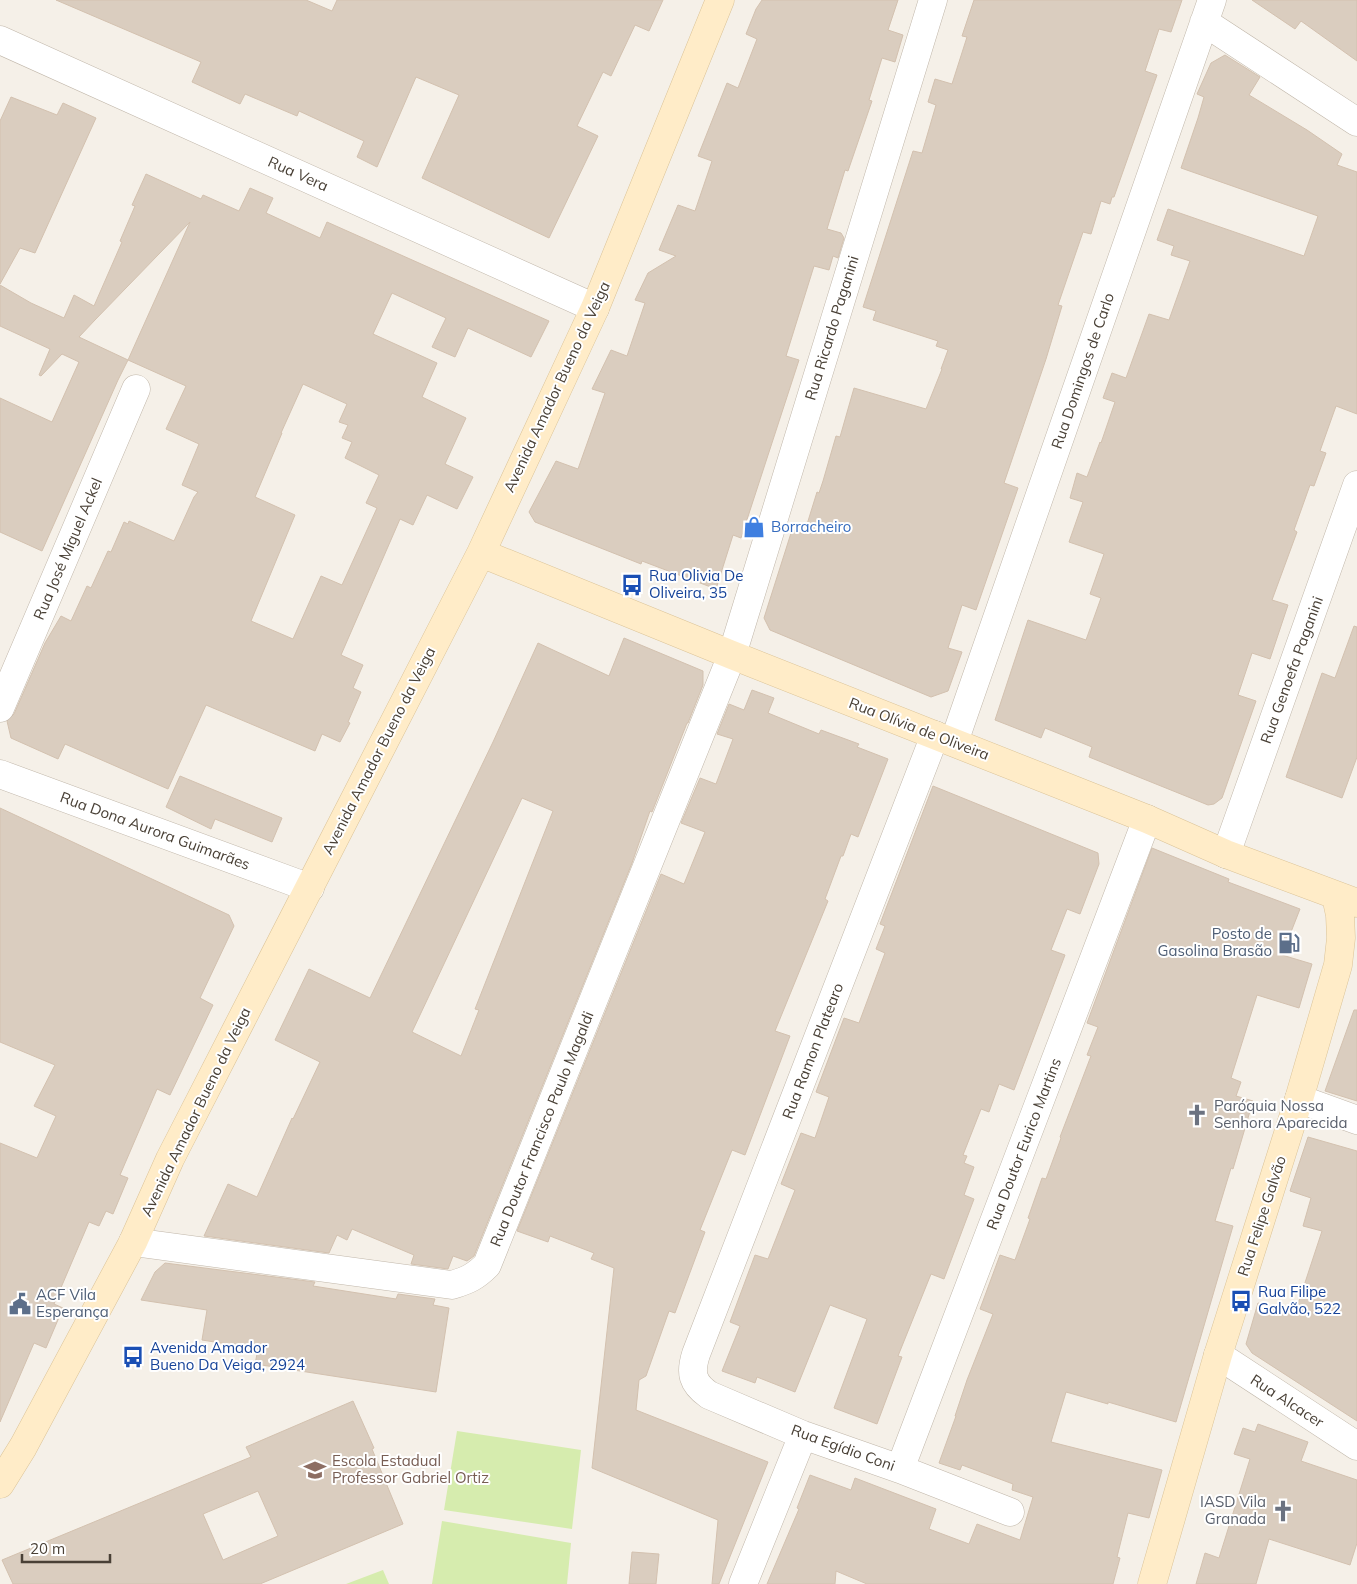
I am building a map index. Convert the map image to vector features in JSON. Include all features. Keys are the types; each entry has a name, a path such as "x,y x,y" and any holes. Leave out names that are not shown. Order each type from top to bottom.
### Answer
{"main road":[{"name":"Avenida Amador Bueno da Veiga","path":"0,1484 23,1447 133,1242 170,1159 480,553 596,308 720,0"},
{"name":"Rua Olívia de Oliveira","path":"480,553 732,656 1147,819 1226,854 1346,899"},
{"name":"Rua Felipe Galvão","path":"1152,1584 1218,1355 1349,933 1340,915 1346,899"},
{"name":"Rua Felipe Galvão","path":"1331,992 1357,966"}],"street":[{"name":"Rua Ricardo Paganini","path":"732,656 933,0"},
{"path":"1208,11 1357,122"},
{"name":"Rua Domingos de Carlo","path":"944,739 1208,11"},
{"name":"Rua Vera","path":"0,40 596,308"},
{"name":"Rua José Miguel Ackel","path":"0,708 136,389"},
{"name":"Rua Genoefa Paganini","path":"1226,854 1357,485"},
{"name":"Rua Doutor Francisco Paulo Magaldi","path":"133,1242 452,1285 469,1280 479,1274 487,1265 732,656"},
{"name":"Rua Ramon Platearo","path":"692,1366 944,739"},
{"name":"Rua Dona Aurora Guimarães","path":"0,774 310,888"},
{"name":"Rua Doutor Eurico Martins","path":"900,1468 1147,819"},
{"path":"1299,1099 1357,1120"},
{"name":"Rua Alcacer","path":"1218,1355 1357,1446"},
{"name":"Rua Egídio Coni","path":"692,1366 694,1377 700,1388 709,1395 803,1435 900,1468 1010,1512"},
{"path":"743,1584 803,1435"}],"green space":[{"path":"457,1431 581,1450 572,1529 444,1510"},
{"path":"442,1521 571,1543 567,1584 432,1584"},
{"path":"383,1570 389,1584 346,1584"}],"building":[{"path":"56,0 306,0 332,11 337,0 663,0 649,31 635,25 611,76 603,72 577,126 598,136 549,238 422,178 459,95 416,77 377,167 357,157 364,141 299,111 297,116 245,94 240,104 192,82 201,62"},
{"path":"762,0 898,0 888,30 903,35 895,62 882,58 869,100 872,101 848,171 845,170 827,229 841,233 844,238 838,258 833,256 829,270 814,266 786,356 799,360 741,538 733,535 716,589 642,561 641,564 535,522 529,512 556,461 578,469 605,393 592,389 611,350 627,356 645,303 635,300 648,273 676,256 659,250 678,205 695,211 712,161 698,156 727,83 738,88 757,39 746,34 756,9"},
{"path":"974,0 1182,0 1171,32 1159,29 1145,71 1157,75 1114,197 1112,197 1110,204 1101,201 1091,234 1083,232 1058,305 1062,306 1046,359 1004,483 1018,488 976,610 962,605 948,648 962,652 948,691 931,697 770,630 764,618 792,530 804,534 817,492 819,493 823,481 836,436 840,437 854,388 926,409 942,369 948,350 936,346 938,341 873,320 876,311 863,307 913,151 922,153 936,105 928,102 935,79 952,84 967,37 962,36"},
{"path":"1252,0 1357,0 1357,61 1301,21 1295,29"},
{"path":"1225,55 1260,77 1249,95 1307,130 1342,154 1337,165 1357,172 1357,414 1336,406 1320,451 1326,453 1314,486 1310,485 1294,530 1297,532 1272,600 1288,605 1270,659 1252,653 1238,695 1256,701 1222,798 1214,804 1208,805 1089,757 1092,747 1045,728 1041,738 995,720 1028,620 1086,640 1101,598 1090,594 1104,554 1069,542 1083,502 1070,498 1077,473 1087,477 1115,402 1103,398 1112,373 1126,378 1149,314 1169,320 1190,261 1171,255 1174,246 1157,240 1168,209 1304,256 1318,216 1181,168 1204,97 1197,94 1211,63"},
{"path":"11,97 57,115 63,103 96,118 35,253 20,248 0,284 0,121"},
{"path":"146,174 201,199 203,195 239,211 250,188 273,198 266,213 320,238 327,222 549,321 531,357 468,328 455,357 432,347 446,318 392,293 373,334 437,363 422,397 466,418 445,464 473,477 457,509 427,495 413,525 400,519 341,655 363,665 353,688 361,692 348,722 350,723 340,742 322,734 315,751 206,705 168,789 65,744 58,759 11,738 7,721 14,714 45,643 61,616 71,621 87,586 91,588 108,551 111,552 124,522 128,524 129,521 174,541 198,492 182,485 199,444 166,429 186,386 128,360 42,551 0,532 0,398 52,422 79,362 62,354 41,376 39,375 50,349 0,326 0,285 31,303 64,318 74,295 94,306 122,242 120,241 135,206 132,205","holes":["190,222 128,360 79,337 95,320","303,384 347,404 339,422 348,425 342,438 352,442 345,458 379,475 366,503 377,508 342,585 321,576 293,639 251,621 295,515 255,497"]},
{"path":"1354,626 1357,627 1357,757 1342,798 1286,777 1322,673 1335,678"},
{"path":"624,638 703,671 703,685 652,812 650,811 632,863 474,1256 467,1261 453,1256 448,1269 411,1264 414,1255 352,1229 347,1240 337,1235 329,1253 204,1236 228,1184 257,1197 292,1118 320,1062 275,1040 309,969 370,998 493,742 538,643 609,676","holes":["522,798 553,811 475,1009 479,1010 461,1056 412,1032"]},
{"path":"752,690 774,698 768,713 819,734 821,730 859,744 857,747 888,759 858,837 851,834 843,856 841,856 825,899 828,901 775,1031 790,1036 745,1155 732,1150 700,1230 705,1232 675,1313 669,1311 646,1376 639,1380 636,1410 768,1462 719,1584 712,1584 718,1520 592,1468 614,1268 591,1259 594,1253 550,1236 548,1242 517,1231 661,874 684,884 705,832 681,823 700,778 716,784 733,739 717,734 729,704 744,710"},
{"path":"180,776 282,818 272,842 215,819 211,829 166,807"},
{"path":"933,786 1098,853 1099,864 1080,914 1067,909 1051,950 1065,955 1014,1090 999,1084 989,1112 981,1109 963,1155 967,1156 964,1163 974,1167 964,1195 974,1199 944,1279 931,1274 898,1356 902,1357 877,1424 834,1408 867,1319 830,1305 795,1392 757,1377 755,1383 722,1371 740,1326 730,1322 755,1255 768,1259 795,1190 781,1184 801,1133 815,1138 829,1097 816,1092 844,1018 859,1023 885,953 876,949 885,926 880,924"},
{"path":"0,808 229,915 234,926 200,998 213,1005 170,1095 157,1089 120,1175 128,1178 113,1214 106,1211 99,1226 89,1222 54,1304 63,1308 46,1348 34,1343 0,1422 0,1143 37,1158 56,1116 34,1106 55,1065 0,1042"},
{"path":"1152,848 1229,879 1228,882 1300,909 1282,955 1312,964 1299,1008 1257,995 1231,1078 1241,1082 1236,1096 1253,1101 1215,1221 1233,1226 1176,1422 1066,1392 1051,1442 1162,1470 1149,1518 1128,1513 1117,1557 1120,1558 1113,1584 867,1584 836,1571 835,1584 767,1584 799,1509 797,1508 810,1475 851,1490 855,1478 936,1509 929,1529 969,1544 977,1524 1020,1540 1033,1497 1012,1490 1013,1484 962,1465 960,1470 939,1463 967,1380 993,1314 980,1309 1000,1255 1015,1260 1042,1178 1046,1179 1091,1056 1087,1055 1098,1027 1087,1023"},
{"path":"1354,1010 1357,1010 1357,1101 1325,1091"},
{"path":"1308,1137 1357,1151 1357,1421 1252,1353 1246,1344 1258,1303 1295,1313 1322,1231 1303,1226 1311,1198 1290,1191"},
{"path":"165,1263 315,1282 313,1286 396,1299 398,1294 435,1299 433,1305 449,1308 436,1392 255,1364 258,1349 202,1340 207,1310 141,1300 155,1272"},
{"path":"353,1401 374,1448 372,1449 403,1524 260,1584 13,1584 2,1560 251,1457 246,1447","holes":["258,1491 278,1536 223,1560 203,1514"]},
{"path":"1258,1424 1308,1442 1301,1461 1357,1480 1357,1543 1350,1565 1269,1539 1256,1584 1196,1584 1205,1553 1219,1558 1250,1459 1234,1454 1243,1428 1255,1432"},
{"path":"632,1552 659,1554 656,1584 629,1584"}],"place":[{"name":"Borracheiro","path":"754,527"},
{"name":"Rua Olivia De Oliveira, 35","path":"632,585"},
{"name":"Posto de Gasolina Brasão","path":"1289,943"},
{"name":"Paróquia Nossa Senhora Aparecida","path":"1197,1115"},
{"name":"Rua Filipe Galvão, 522","path":"1241,1301"},
{"name":"ACF Vila Esperança","path":"20,1304"},
{"name":"Avenida Amador Bueno Da Veiga, 2924","path":"133,1357"},
{"name":"Escola Estadual Professor Gabriel Ortiz","path":"315,1470"},
{"name":"IASD Vila Granada","path":"1283,1511"}]}
